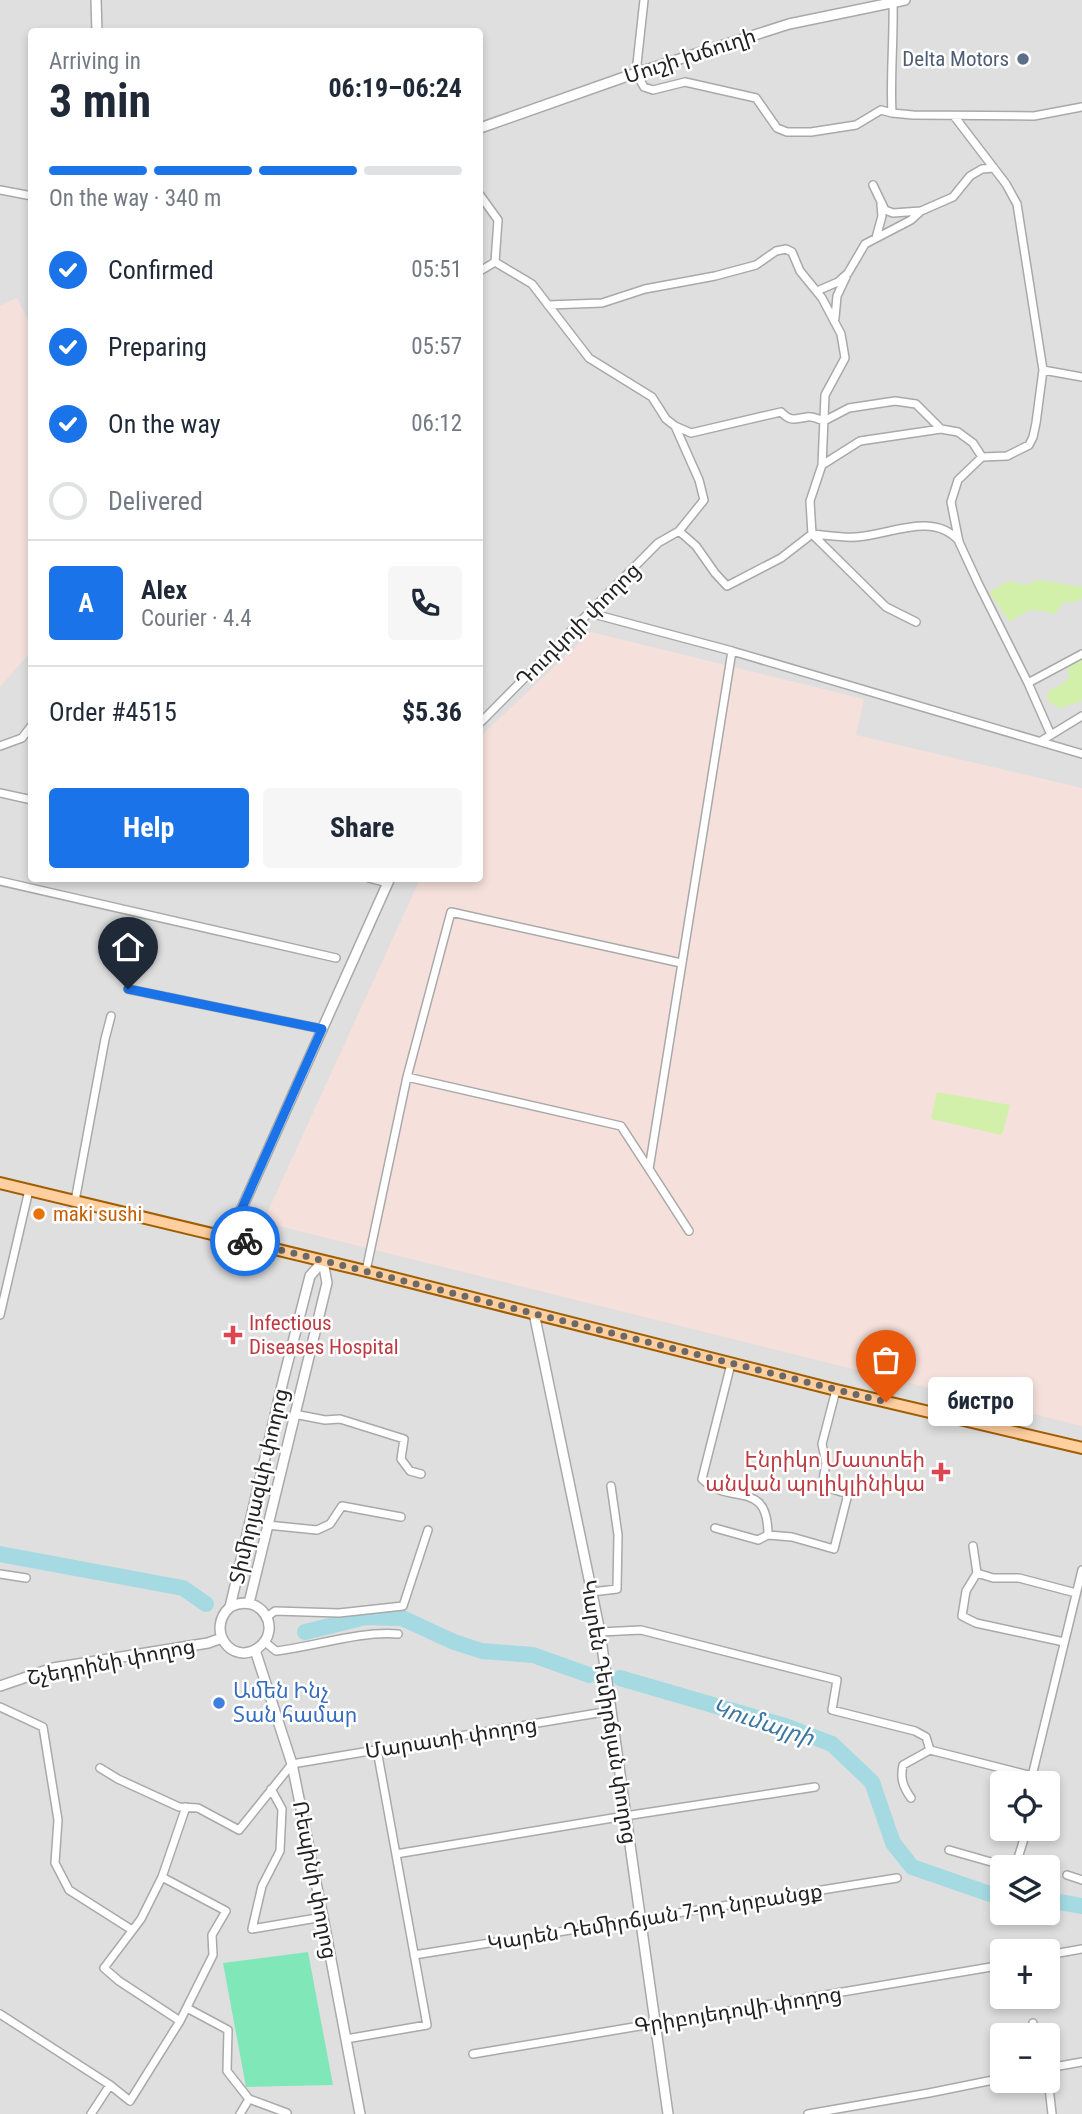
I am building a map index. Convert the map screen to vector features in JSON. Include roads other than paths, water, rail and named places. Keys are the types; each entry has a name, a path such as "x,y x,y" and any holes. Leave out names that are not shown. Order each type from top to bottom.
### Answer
{"main road":[{"path":"0,1183 229,1237 836,1390 1082,1448"}],"street":[{"path":"96,0 97,28"},
{"path":"644,0 636,73 644,87 653,90 685,82 756,98 777,128 787,132 811,132 856,125 881,110 954,116 1034,116 1082,107"},
{"name":"Մուշի խճուղի","path":"483,127 636,73 789,24 905,0"},
{"path":"892,113 893,2"},
{"path":"954,116 994,168 1017,204 1043,370 1036,423 1029,445 1007,456 982,457 958,480 951,502 960,542 1051,735"},
{"path":"835,320 837,296 865,244 911,220 921,211 953,197 970,176 982,169 994,168"},
{"path":"873,185 881,205 882,216 876,239"},
{"path":"0,190 28,196"},
{"path":"483,199 498,220 495,262"},
{"path":"881,205 893,213 921,211"},
{"path":"548,304 602,303 645,289 756,265 776,251 786,249 792,252 800,271 817,291 835,320 841,334 845,358 825,395 822,465 810,501 813,534 886,607 916,622"},
{"path":"483,269 495,262"},
{"path":"495,262 532,284 589,358 652,397 666,419 691,433 781,412 794,421 810,416 824,421 849,408 895,401 916,404 941,429"},
{"path":"817,291 838,282 848,273"},
{"path":"1043,370 1082,377"},
{"name":"Դուդկոյի փողոց","path":"483,720 658,543 679,531 704,500 699,480 675,426"},
{"path":"822,465 860,442 941,429 958,432 973,443 982,457"},
{"path":"679,531 696,546 727,586 781,558 813,534 855,537 904,528 935,526 951,532 960,542"},
{"path":"590,613 732,651 1082,754"},
{"path":"649,1169 732,651"},
{"path":"1028,683 1082,654"},
{"path":"1041,741 1082,716"},
{"path":"0,746 22,738 28,730"},
{"path":"0,793 28,799"},
{"path":"0,881 336,958"},
{"path":"229,1237 389,882"},
{"path":"366,1271 407,1077 451,912 681,963"},
{"path":"128,989 322,1029"},
{"path":"75,1201 111,1016"},
{"path":"407,1077 621,1126 689,1231"},
{"path":"0,1315 29,1190"},
{"name":"Տիմիրյազևի փողոց","path":"230,1607 310,1276 323,1261"},
{"name":"Տիմիրյազևի փողոց","path":"249,1603 327,1283 323,1261"},
{"name":"Կարեն Դեմիրճյան փողոց","path":"534,1313 600,1632 668,2114"},
{"path":"730,1364 702,1479 711,1488 757,1500 765,1508 768,1535"},
{"path":"284,1377 302,1381"},
{"path":"715,1528 758,1540 768,1535 792,1537 834,1549 848,1494 822,1486 826,1463 822,1444 836,1390"},
{"path":"294,1413 325,1420 340,1419 404,1439 401,1459 410,1471 421,1474"},
{"path":"592,1592 617,1589 618,1535 611,1486"},
{"path":"267,1525 317,1530 330,1524 342,1506 401,1517"},
{"path":"222,1638 236,1651 255,1650 265,1642 269,1627 267,1617 275,1611 339,1613 403,1606 428,1531"},
{"path":"973,1546 977,1573 966,1591 962,1616 976,1623 1063,1642"},
{"path":"1035,1771 1082,1570"},
{"path":"977,1573 993,1578 1019,1578 1076,1593"},
{"path":"0,1574 26,1578"},
{"name":"Տիմիրյազևի փողոց","path":"222,1638 220,1621 230,1607 249,1603 260,1608 267,1617"},
{"path":"600,1632 641,1630 837,1680 832,1710 915,1731 926,1737 929,1750"},
{"path":"265,1642 276,1651 377,1633 398,1634"},
{"name":"Շչեդրինի փողոց","path":"0,1686 53,1668 208,1643 222,1638"},
{"name":"Ռեպինի փողոց","path":"255,1650 292,1764 360,2114"},
{"path":"0,1707 43,1727 58,1820 55,1863 69,1890 132,1930"},
{"name":"Մարատի փողոց","path":"292,1764 610,1711"},
{"path":"346,2039 427,2025 377,1750"},
{"path":"911,1798 904,1788 901,1775 903,1765 929,1750 1002,1771"},
{"path":"100,1768 179,1807 198,1808 239,1830 292,1764"},
{"path":"396,1854 815,1787"},
{"path":"271,1789 282,1809 280,1851 262,1886 252,1928 323,1917"},
{"path":"180,2021 118,1981 104,1968 141,1919 162,1877 186,1807"},
{"path":"949,1850 998,1864 1007,1864 1018,1858 1023,1841"},
{"path":"1067,1875 1082,1880"},
{"path":"0,2014 110,2085 130,2101 180,2021 214,1955 212,1935 226,1911 162,1877"},
{"name":"Կարեն Դեմիրճյան 7-րդ նրբանցք","path":"414,1955 897,1878"},
{"path":"1060,1953 1082,1949"},
{"name":"Գրիբոյեդովի փողոց","path":"473,2054 990,1967"},
{"path":"187,2008 229,2030 227,2071 249,2099 288,2114"},
{"path":"1060,2066 1082,2062"},
{"path":"808,2114 990,2081"},
{"path":"91,2114 110,2085"},
{"path":"1050,2093 1052,2114"},
{"path":"240,2114 249,2099"}],"waterway":[{"path":"0,1554 183,1588 206,1604"},
{"path":"305,1632 366,1617 402,1618 454,1642 482,1651 533,1655 589,1675"},
{"name":"Կումայրի","path":"620,1678 785,1726 832,1744 872,1782 893,1843 912,1867 990,1894"},
{"name":"Կումայրի","path":"1060,1902 1082,1906"}],"place":[{"name":"Delta Motors","path":"1023,59"},
{"name":"maki sushi","path":"39,1214"},
{"name":"Infectious Diseases Hospital","path":"233,1335"},
{"name":"бистро","path":"886,1402"},
{"name":"Էնրիկո Մատտեի անվան պոլիկլինիկա","path":"941,1472"},
{"name":"Ամեն Ինչ Տան համար","path":"219,1703"}]}
